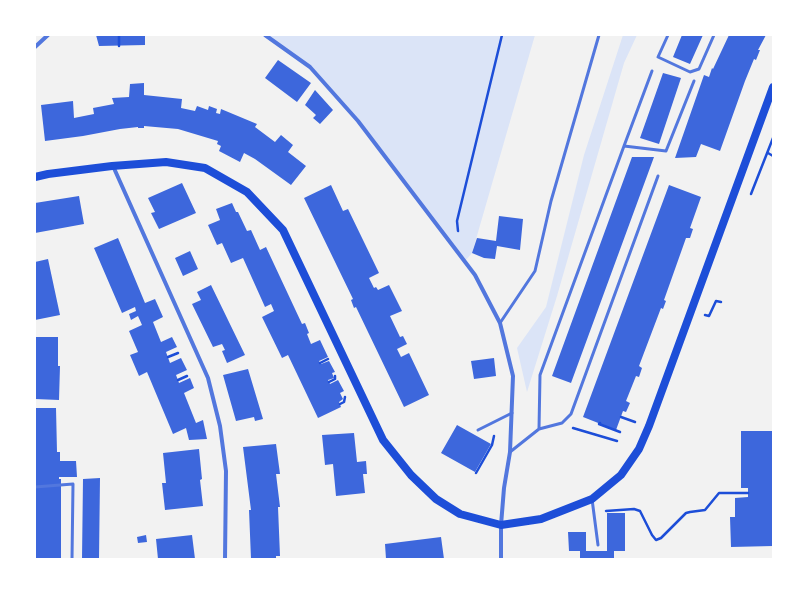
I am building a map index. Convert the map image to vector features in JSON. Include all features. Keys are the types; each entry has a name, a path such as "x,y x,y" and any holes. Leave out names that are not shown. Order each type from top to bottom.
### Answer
{"main road":[{"path":"35,177 112,166 166,162 205,168 247,192 283,230 383,440 411,475 436,499 460,514 501,525 541,519 592,499 621,475 639,449 649,426 773,87"}],"street":[{"path":"35,47 48,35"},
{"path":"265,35 310,66 358,121 475,275 500,323 513,376 510,452 504,488 501,525 501,559"},
{"path":"112,166 208,378 220,426 226,471 225,559"}],"lane":[{"path":"500,323 535,271 551,201 599,35"},
{"path":"668,35 658,57 690,72 698,69 714,35"},
{"path":"539,429 540,376 652,71"},
{"path":"624,146 666,151 694,81"},
{"path":"510,452 539,429 562,423 571,414 658,176"},
{"path":"478,430 512,413"},
{"path":"35,487 73,484 72,559"},
{"path":"592,499 598,545"}],"path":[{"path":"119,35 119,46"},
{"path":"460,236 457,221 502,35"},
{"path":"768,153 773,156"},
{"path":"705,315 709,316 716,301 721,302"},
{"path":"168,357 178,353"},
{"path":"320,363 327,359"},
{"path":"178,380 187,376"},
{"path":"329,382 335,379 335,376"},
{"path":"340,404 344,402 346,398 344,394"},
{"path":"621,417 625,419"},
{"path":"600,423 599,424 620,432"},
{"path":"580,430 617,441"},
{"path":"476,473 492,445"},
{"path":"608,511 634,509 640,511 656,540 661,538 686,514 705,510 719,493 748,493"}],"shaded area":[{"path":"265,35 535,35 472,253 465,261 358,121 310,67"},
{"path":"623,35 637,35 624,63 557,296 527,392 517,348 546,307 584,155"}],"building":[{"path":"96,35 145,35 145,45 99,46"},
{"path":"682,35 703,35 690,64 673,57"},
{"path":"729,35 766,35 758,50 760,50 756,60 754,59 745,81 720,151 701,144 696,157 675,158 704,75 709,77"},
{"path":"278,60 311,83 297,102 265,78"},
{"path":"663,73 681,78 659,144 640,138"},
{"path":"144,83 144,95 182,99 181,108 195,111 197,106 208,110 209,106 217,109 216,113 220,114 221,109 257,124 255,127 275,142 281,135 293,145 288,152 306,166 291,185 255,159 244,153 240,162 219,151 221,146 217,144 218,141 178,129 144,126 144,128 138,127 120,129 45,141 41,105 73,101 74,118 94,114 93,108 114,104 112,98 129,97 130,84"},
{"path":"315,90 333,110 320,124 313,118 316,115 305,105"},
{"path":"632,157 654,157 571,383 552,376"},
{"path":"182,183 196,213 159,229 151,213 155,212 148,198"},
{"path":"331,185 343,211 348,209 379,273 369,278 374,288 376,287 378,290 389,285 402,311 390,316 400,337 403,336 407,344 397,349 401,357 409,353 429,395 404,407 356,307 354,308 351,300 353,299 304,198"},
{"path":"669,185 701,197 690,228 693,229 690,238 686,238 664,300 666,301 663,309 661,308 639,366 642,368 639,377 636,376 626,401 630,403 626,412 623,411 616,430 583,417"},
{"path":"79,196 84,224 35,233 35,203"},
{"path":"232,203 247,231 251,230 260,250 266,247 302,324 305,323 311,344 320,340 328,357 319,361 321,364 329,361 335,372 332,373 334,378 328,380 330,384 338,380 344,391 340,393 343,399 339,402 341,407 318,418 288,355 282,358 262,317 274,311 271,304 265,307 243,258 231,263 222,243 217,245 208,225 220,220 216,209"},
{"path":"499,216 523,219 520,250 497,246 495,259 484,258 472,253 477,238 496,241"},
{"path":"118,238 145,303 155,299 163,317 153,322 161,342 172,337 177,347 166,352 170,363 181,358 187,370 176,375 179,383 190,378 194,388 184,393 196,423 203,420 207,439 189,440 186,428 173,434 147,372 139,376 130,355 138,352 129,331 142,325 138,316 131,320 129,314 136,311 135,307 122,313 94,248"},
{"path":"190,251 198,269 183,276 175,258"},
{"path":"48,259 60,315 35,320 35,262"},
{"path":"211,285 245,355 227,363 222,351 225,350 222,344 213,347 192,304 201,300 197,292"},
{"path":"35,337 58,337 58,366 60,366 59,400 35,399"},
{"path":"494,358 496,376 474,379 471,361"},
{"path":"248,369 263,419 255,421 254,417 236,421 223,375"},
{"path":"35,408 56,408 57,452 60,452 60,461 76,461 77,477 59,477 59,479 61,479 61,559 35,559"},
{"path":"457,425 491,444 475,472 441,453"},
{"path":"741,431 773,431 773,546 731,547 730,517 735,517 735,498 748,497 748,488 741,488"},
{"path":"354,433 357,462 366,461 367,474 363,474 365,493 336,496 333,464 325,465 322,435"},
{"path":"276,444 280,474 276,474 280,507 278,507 280,556 276,556 276,559 251,559 249,510 251,510 243,447"},
{"path":"199,449 203,506 165,510 162,483 166,483 163,453"},
{"path":"100,478 99,559 82,559 83,479"},
{"path":"607,513 625,513 625,551 614,551 614,559 580,559 580,551 569,551 568,532 586,532 586,551 607,551"},
{"path":"146,535 147,542 138,543 137,537"},
{"path":"192,535 195,559 158,559 156,539"},
{"path":"441,537 444,559 386,559 385,544"}]}
